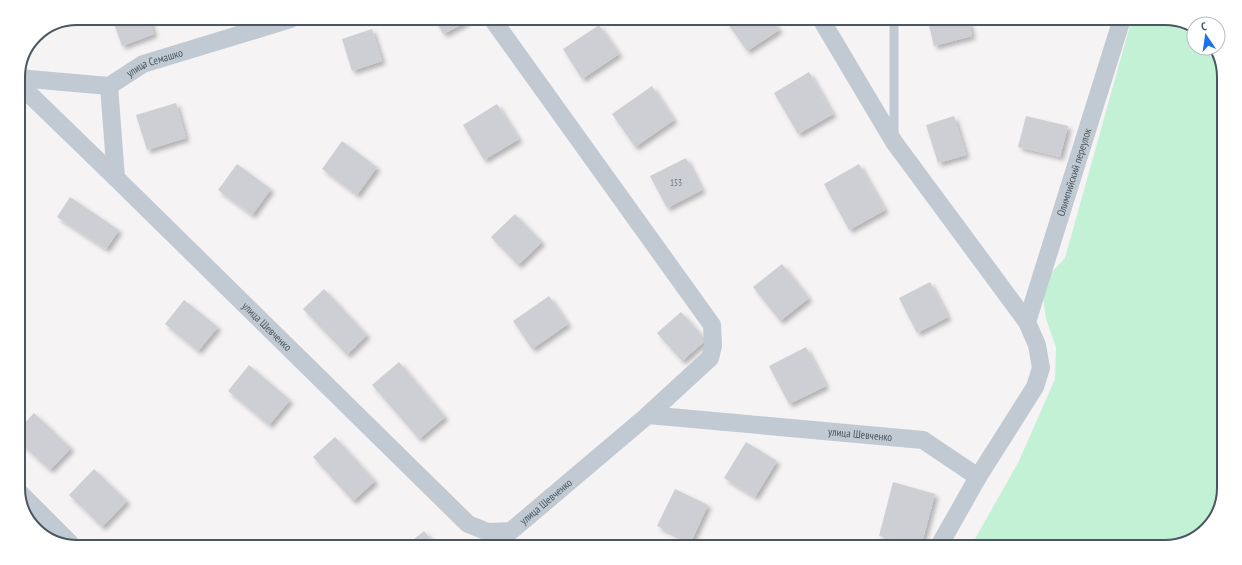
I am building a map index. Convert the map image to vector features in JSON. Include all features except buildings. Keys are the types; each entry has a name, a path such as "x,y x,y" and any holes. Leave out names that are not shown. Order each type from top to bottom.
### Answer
{"street":[{"name":"улица Семашко","path":"109,86 143,64 271,25"},
{"path":"497,25 712,325 712,346 710,358 648,414"},
{"path":"824,25 894,142 1027,322 1037,345 1041,368 1035,387 978,477 942,540"},
{"name":"Олимпийский переулок","path":"1027,322 1120,25"},
{"path":"25,79 109,86 116,178"},
{"name":"улица Шевченко","path":"25,90 468,524 488,532 510,531 648,414 923,440 978,477"},
{"path":"26,500 67,539"}],"lane":[{"path":"894,25 894,142"}],"green space":[{"path":"1130,25 1166,25 1176,26 1186,30 1186,56 1213,56 1217,73 1217,488 1216,499 1210,514 1199,527 1185,536 1172,540 974,540 1019,461 1055,379 1056,347 1046,319 1043,296 1048,276 1065,258"}]}
